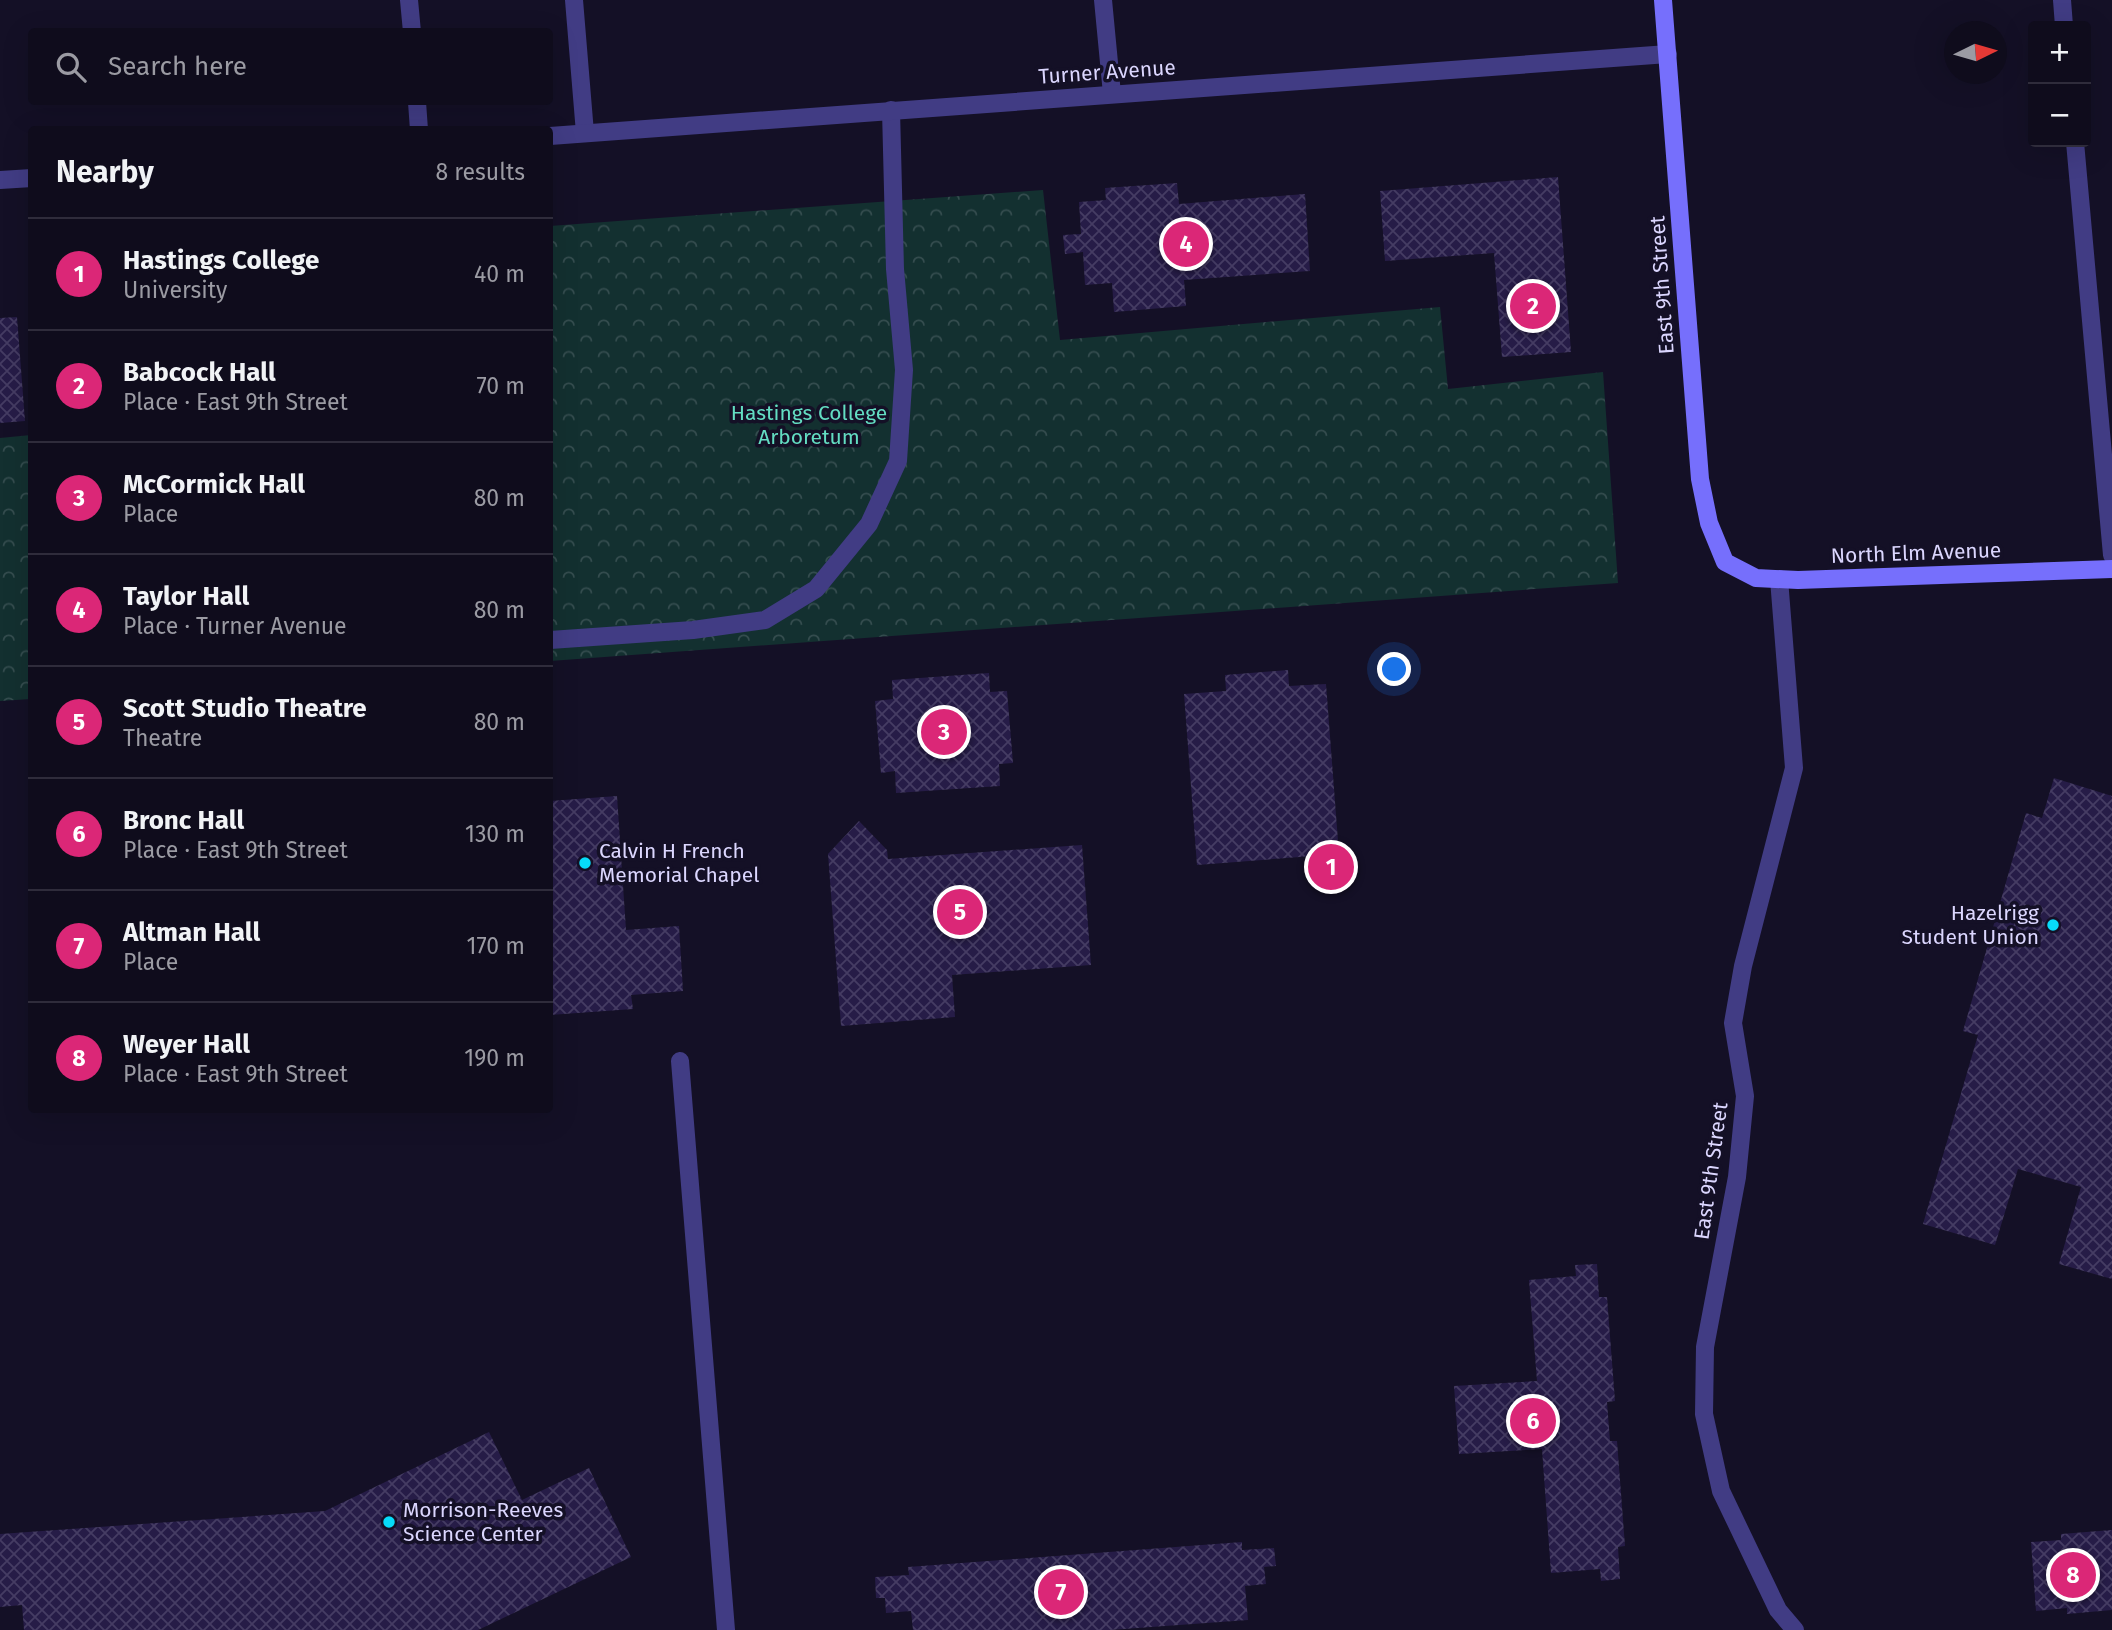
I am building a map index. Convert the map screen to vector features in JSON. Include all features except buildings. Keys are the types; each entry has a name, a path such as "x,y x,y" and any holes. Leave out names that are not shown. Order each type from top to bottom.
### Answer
{"street":[{"path":"409,0 412,28"},
{"path":"574,0 585,133"},
{"path":"1104,0 1112,94"},
{"name":"East 9th Street","path":"1663,0 1700,479 1709,523 1725,562"},
{"path":"2062,0 2064,21"},
{"name":"Turner Avenue","path":"553,136 1668,54"},
{"path":"417,105 419,126"},
{"path":"553,640 693,630 765,620 816,589 869,524 898,461 904,370 895,269 891,110"},
{"path":"2075,147 2112,555"},
{"path":"0,180 28,178"},
{"name":"North Elm Avenue","path":"1725,562 1756,578 1779,579 2112,569"},
{"name":"East 9th Street","path":"1779,579 1794,768 1743,967 1734,1023 1745,1096 1737,1177 1705,1348 1704,1413 1721,1492 1778,1610 1796,1630"},
{"path":"680,1061 726,1630"}],"green space":[{"name":"Hastings College Arboretum","path":"1043,190 1060,340 1440,307 1448,389 1603,372 1618,583 553,661 553,226"},
{"path":"28,435 28,699 0,701 0,438"}],"place":[{"name":"Taylor Hall","path":"1186,244"},
{"name":"Babcock Hall","path":"1533,306"},
{"name":"McCormick Hall","path":"944,732"},
{"name":"Calvin H French Memorial Chapel","path":"585,863"},
{"name":"Hastings College","path":"1331,867"},
{"name":"Scott Studio Theatre","path":"960,912"},
{"name":"Hazelrigg Student Union","path":"2053,925"},
{"name":"Bronc Hall","path":"1533,1421"},
{"name":"Morrison-Reeves Science Center","path":"389,1522"},
{"name":"Weyer Hall","path":"2073,1575"},
{"name":"Altman Hall","path":"1061,1592"}]}
